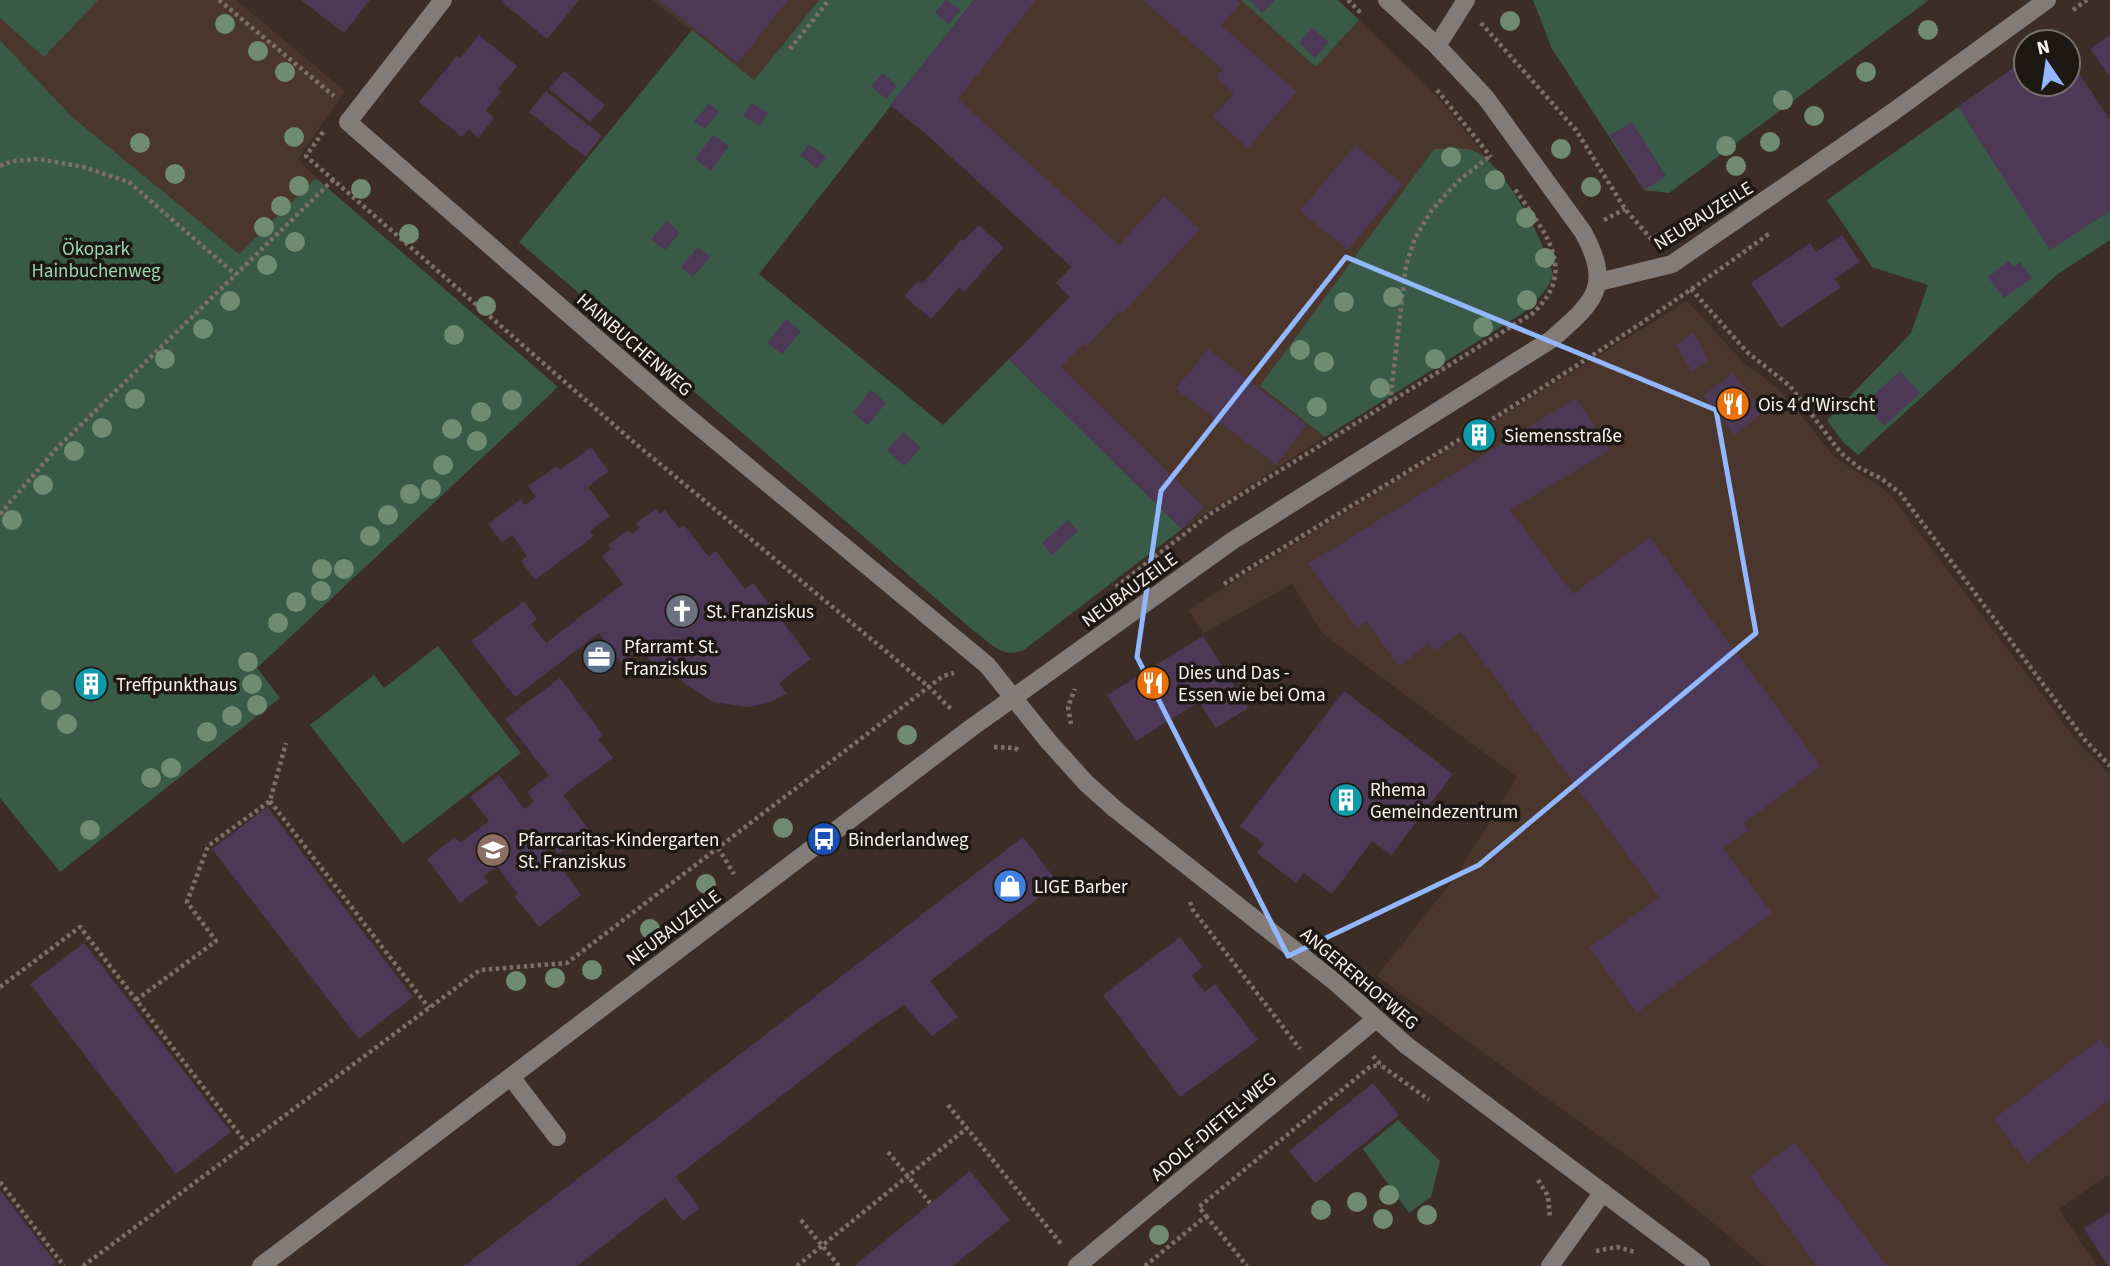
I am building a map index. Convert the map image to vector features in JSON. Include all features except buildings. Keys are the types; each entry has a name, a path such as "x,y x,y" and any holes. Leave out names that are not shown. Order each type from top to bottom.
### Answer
{"street":[{"name":"HAINBUCHENWEG","path":"443,0 348,122 673,404 986,665 1013,698"},
{"path":"1387,0 1437,46 1486,98 1575,221 1594,253 1599,282"},
{"name":"NEUBAUZEILE","path":"261,1266 1013,698 1232,541 1552,339 1580,314 1599,282 1672,264 1893,112 2046,0"},
{"path":"1437,46 1464,3"},
{"name":"ANGERERHOFWEG","path":"1013,698 1086,783 1115,809 1335,982 1406,1045 1701,1266"},
{"name":"ADOLF-DIETEL-WEG","path":"1073,1260 1376,1019"},
{"path":"510,1077 557,1137"},
{"path":"1550,1266 1603,1192"}],"path":[{"path":"219,0 338,100"},
{"path":"790,49 829,0"},
{"path":"1348,0 1367,19"},
{"path":"1464,3 1576,130 1625,209 1692,291 1747,352 1790,386 1840,453 1900,493 2085,740 2110,766"},
{"path":"1434,86 1499,166"},
{"path":"329,125 306,156 636,444 929,687"},
{"path":"1390,402 1406,265 1415,238 1432,210 1458,182 1490,156"},
{"path":"0,166 13,161 39,159 83,166 130,182 236,275"},
{"path":"0,514 55,450 334,179"},
{"path":"1105,595 1210,514 1533,313 1544,303 1553,289 1557,275 1556,262 1533,216 1512,185"},
{"path":"1214,590 1606,347 1692,291 1776,229"},
{"path":"83,1266 480,970 567,963 943,676 986,665"},
{"path":"1075,734 1068,707 1080,681"},
{"path":"136,1000 216,940 187,902 208,846 270,801 286,743"},
{"path":"991,747 1015,748 1022,753"},
{"path":"270,801 303,850 429,1008"},
{"path":"1189,900 1193,910 1307,1058"},
{"path":"0,987 80,927 196,1082 247,1144"},
{"path":"1357,1035 1382,1066 1437,1106"},
{"path":"1247,1266 1199,1207 1371,1066 1382,1066"},
{"path":"948,1105 1073,1260"},
{"path":"797,1266 967,1128"},
{"path":"888,1152 930,1203"},
{"path":"1549,1226 1551,1217 1548,1196 1536,1177 1644,1259"},
{"path":"0,1182 20,1212 64,1266"},
{"path":"1144,1266 1206,1216"},
{"path":"801,1220 839,1266"},
{"path":"1590,1255 1598,1250 1617,1247 1636,1252"}],"highlighted area":[{"path":"1346,257 1716,410 1756,633 1479,865 1288,956 1137,657 1161,491"}],"shaded area":[{"path":"0,0 236,0 345,91 298,159 316,178 239,255 71,116 0,40"},
{"path":"652,0 819,0 754,80"},
{"path":"974,0 1241,0 1316,66 1359,20 1436,95 1491,163 1475,151 1260,385 1325,437 1182,529 1009,359 1070,297 1056,283 1071,267 926,134 890,105"},
{"path":"1687,301 1744,363 1776,387 1794,406 1833,456 1893,498 2080,745 2110,774 2110,1174 2059,1209 2097,1266 1764,1266 1637,1163 1377,976 1457,875 1517,777 1323,634 1292,584 1204,633 1188,610"}],"green space":[{"path":"0,0 98,0 44,57 0,18"},
{"path":"819,0 974,0 759,274 943,425 1009,359 1182,529 1025,649 1017,652 1004,652 974,631 519,242 692,30 754,80"},
{"path":"1241,0 1338,0 1359,20 1316,67"},
{"path":"1533,0 1929,0 1669,193 1644,190 1552,49"},
{"name":"Ökopark Hainbuchenweg","path":"0,40 71,116 239,254 316,178 558,387 257,668 280,698 60,872 0,798"},
{"path":"2012,69 2012,98 2082,98 2082,78 2110,120 2110,240 2058,274 1858,455 1843,442 1827,420 1911,333 1928,285 1872,267 1827,200"},
{"path":"1434,149 1472,150 1486,158 1498,171 1543,246 1553,276 1547,288 1529,309 1325,437 1260,386"},
{"path":"438,646 521,753 403,844 310,725 374,675 384,688"},
{"path":"1398,1120 1440,1161 1431,1197 1409,1213 1363,1149"}],"place":[{"name":"Ois 4 d'Wirscht","path":"1733,404"},
{"name":"Siemensstraße","path":"1479,435"},
{"name":"St. Franziskus","path":"682,611"},
{"name":"Pfarramt St. Franziskus","path":"599,657"},
{"name":"Dies und Das - Essen wie bei Oma","path":"1153,683"},
{"name":"Treffpunkthaus","path":"91,684"},
{"name":"Rhema Gemeindezentrum","path":"1346,800"},
{"name":"Binderlandweg","path":"824,839"},
{"name":"Pfarrcaritas-Kindergarten St. Franziskus","path":"493,850"},
{"name":"LIGE Barber","path":"1010,886"}]}
